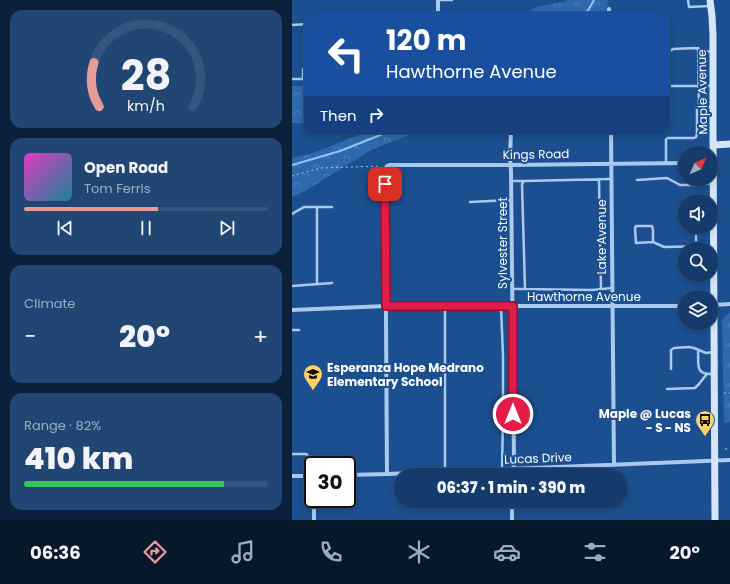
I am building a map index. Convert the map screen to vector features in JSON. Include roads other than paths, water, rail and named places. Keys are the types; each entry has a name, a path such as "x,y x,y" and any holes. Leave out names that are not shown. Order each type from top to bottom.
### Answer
{"main road":[{"name":"Maple Avenue","path":"710,3 712,16 714,145"},
{"path":"714,145 730,144"},
{"name":"Maple Avenue","path":"714,330 715,520"}],"street":[{"path":"438,12 439,0"},
{"name":"Sylvester Street","path":"511,134 513,468"},
{"name":"Lake Avenue","path":"610,134 614,465"},
{"name":"Kings Road","path":"386,306 385,169 390,164 510,165 678,163"},
{"path":"718,305 730,304"},
{"path":"386,306 387,474"},
{"name":"Hawthorne Avenue","path":"292,310 386,306 678,306"},
{"name":"Lucas Drive","path":"538,468 730,460"},
{"name":"Lucas Drive","path":"356,475 394,474"},
{"path":"292,476 304,476"},
{"path":"314,508 314,520"},
{"path":"512,508 512,520"}],"lane":[{"path":"439,0 452,0"},
{"path":"688,0 689,7 710,3"},
{"path":"292,25 304,24"},
{"path":"666,163 666,139 694,138 697,134 697,108 699,107 698,48"},
{"path":"670,51 673,49 698,48 713,52"},
{"path":"292,79 303,79 304,69"},
{"path":"670,86 713,86"},
{"path":"699,107 713,106"},
{"path":"637,180 667,178 678,184"},
{"path":"511,181 611,179"},
{"path":"599,180 601,289"},
{"path":"524,181 522,184 524,289"},
{"path":"470,202 512,200"},
{"path":"292,214 304,207 332,207"},
{"path":"317,207 317,284"},
{"path":"653,242 652,226 636,226 636,243 653,242 664,247 678,247"},
{"path":"292,286 332,283"},
{"path":"512,289 612,288"},
{"path":"445,306 445,468"},
{"path":"501,306 503,356 502,468"},
{"path":"292,330 300,330"},
{"path":"671,369 671,349 688,347 706,353 714,352"},
{"path":"698,350 699,368 701,372 706,375 714,374"},
{"path":"667,389 695,388 706,375"},
{"path":"292,454 306,454 309,456"}],"waterway":[{"path":"586,12 594,0"},
{"path":"292,165 340,151 383,134"}],"place":[{"name":"Esperanza Hope Medrano Elementary School","path":"313,391"},
{"name":"Maple @ Lucas - S - NS","path":"705,437"}]}
